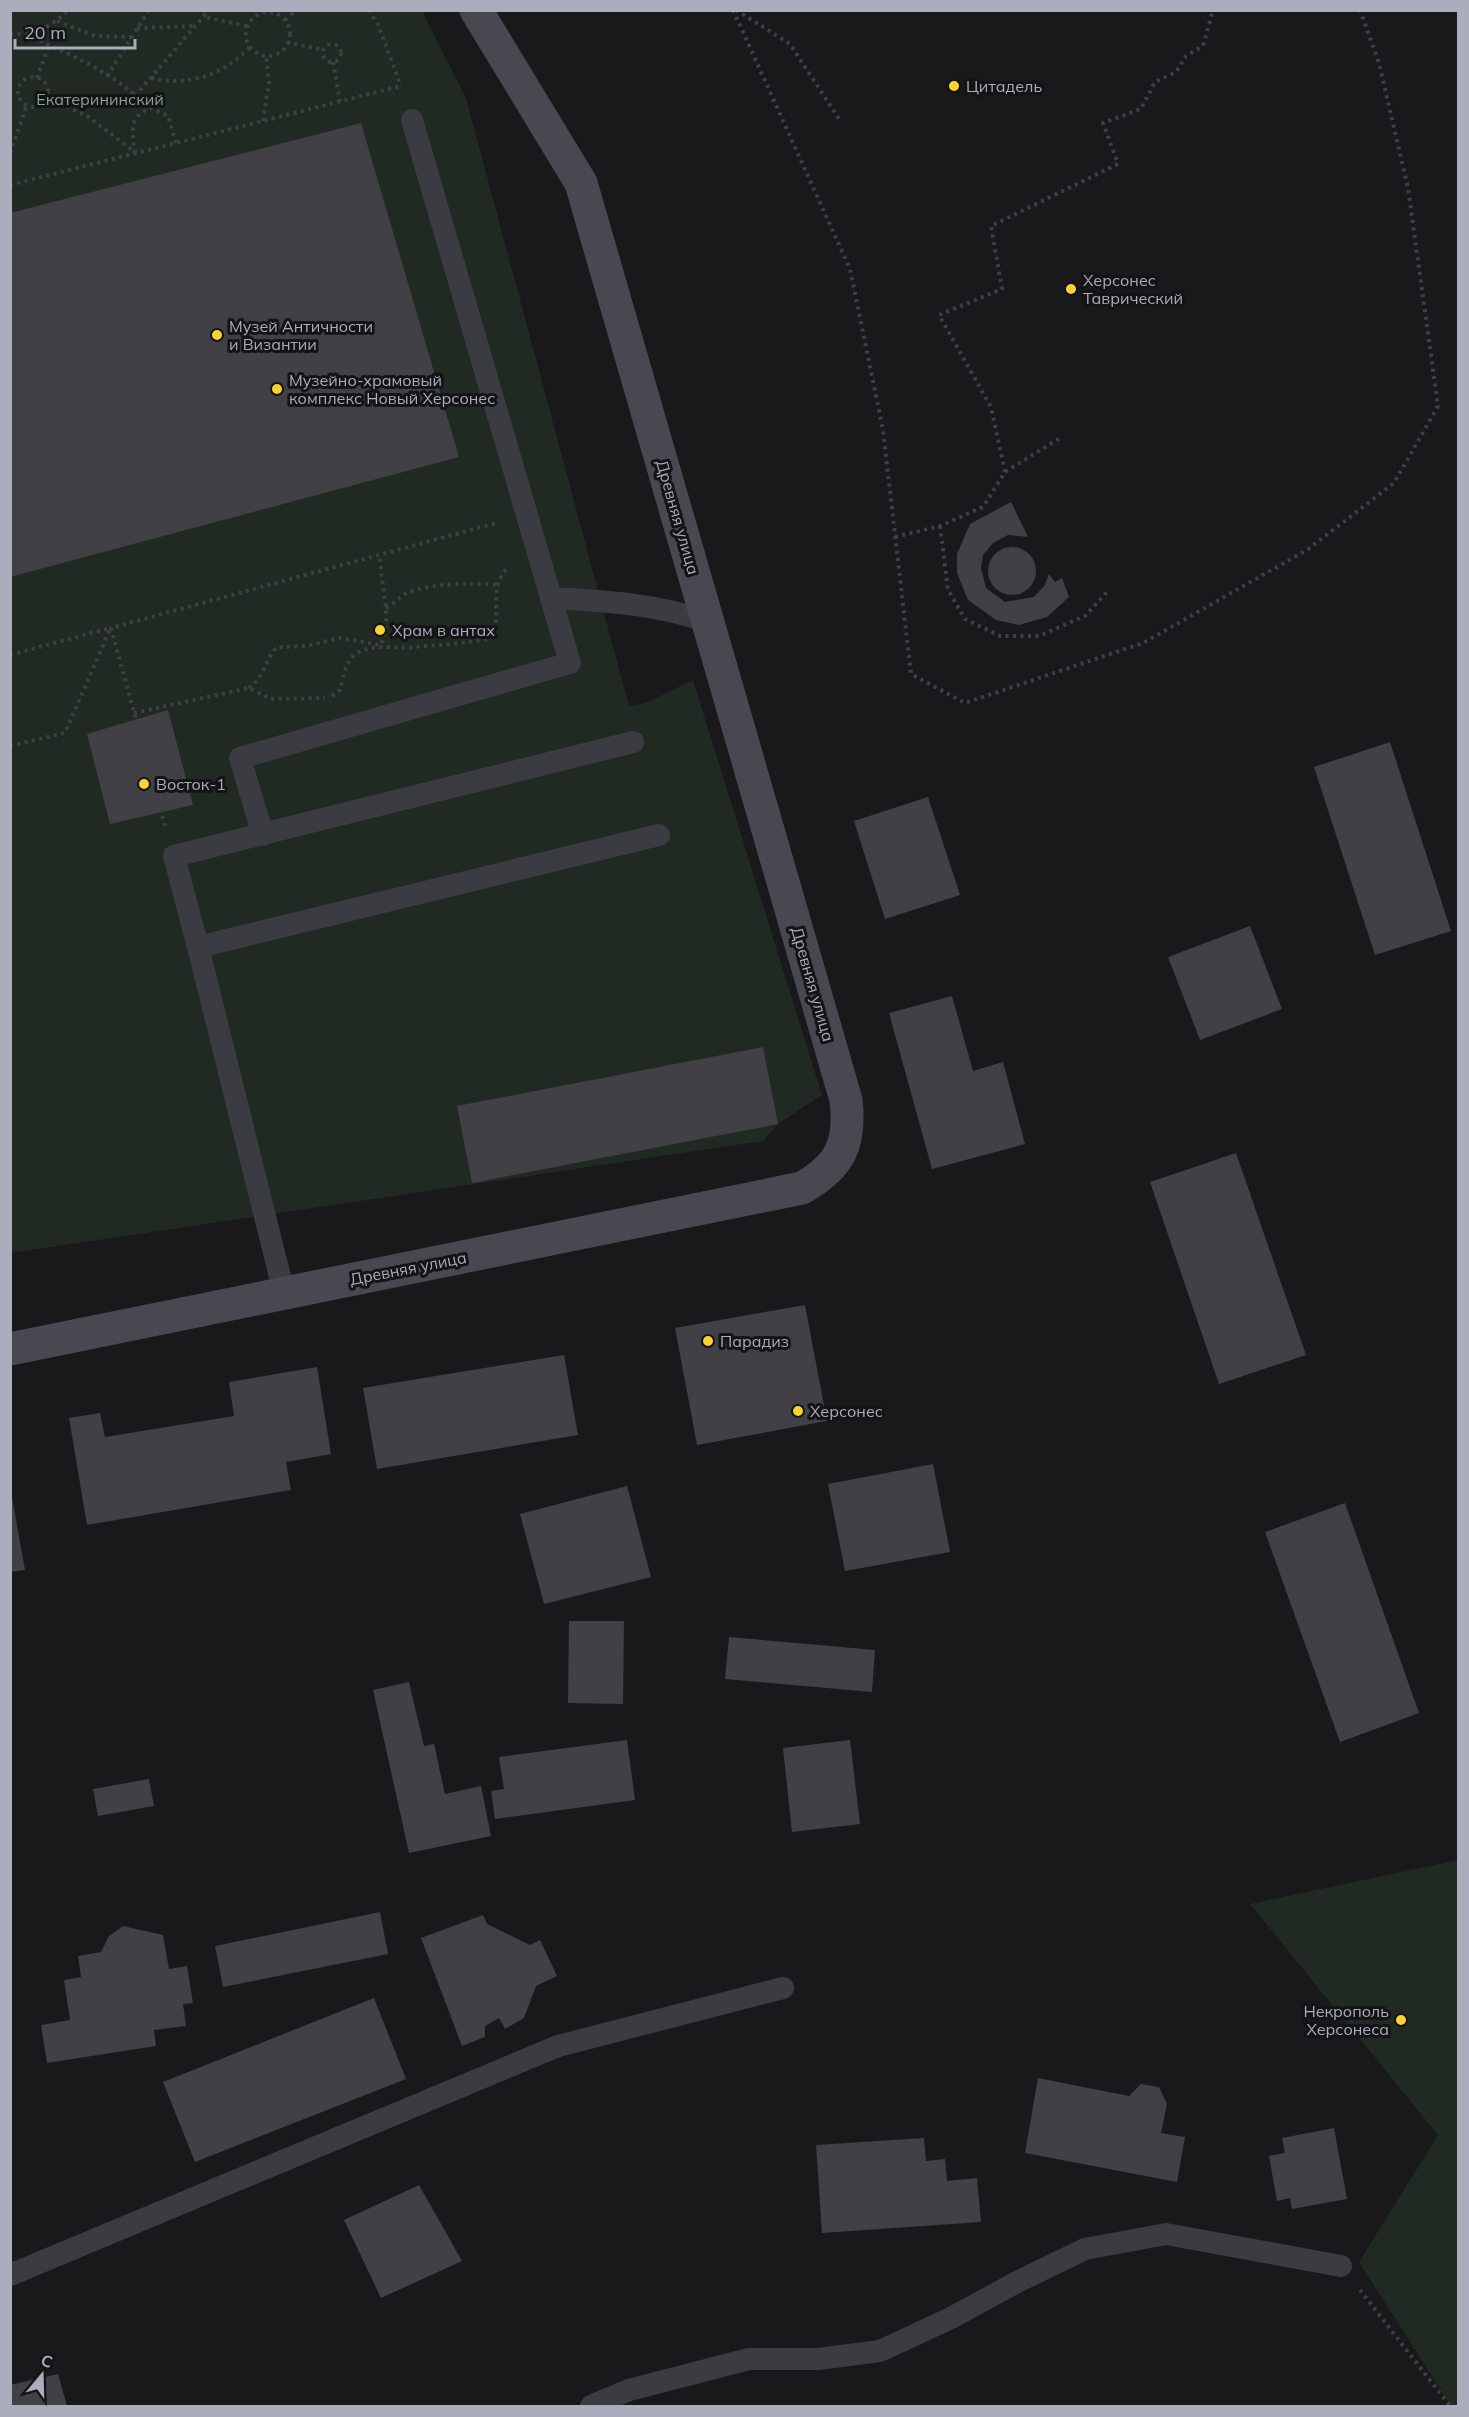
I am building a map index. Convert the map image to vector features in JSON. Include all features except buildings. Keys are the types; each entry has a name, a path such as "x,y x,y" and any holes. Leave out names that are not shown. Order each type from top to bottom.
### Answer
{"main road":[{"name":"Древняя улица","path":"10,1349 802,1188 824,1176 842,1152 849,1126 846,1100 580,183 476,10"}],"lane":[{"path":"263,835 240,758 570,663 412,120"},
{"path":"551,598 622,602 672,610 709,622"},
{"path":"284,1293 174,856 633,742"},
{"path":"198,948 659,835"},
{"path":"10,2275 558,2046 783,1988"},
{"path":"591,2406 629,2390 749,2359 818,2359 880,2351 951,2319 1019,2281 1085,2249 1166,2234 1341,2266"}],"path":[{"path":"10,34 26,34 53,26 68,10"},
{"path":"107,76 149,10"},
{"path":"285,20 297,10"},
{"path":"369,10 382,35 412,120"},
{"path":"734,10 790,44 839,119"},
{"path":"734,10 850,269 883,430 911,674 965,704 1143,643 1307,550 1394,483 1438,406 1408,188 1380,63 1360,10"},
{"path":"1005,472 991,407 939,315 1002,289 991,226 1118,164 1103,123 1141,109 1155,82 1176,72 1186,56 1203,46 1213,10"},
{"path":"135,96 206,12 209,18 247,26"},
{"path":"264,13 279,15 285,20 290,33 282,51 266,55 250,47 247,40 247,26 252,19 264,13"},
{"path":"57,21 95,36 132,37"},
{"path":"137,28 196,26"},
{"path":"26,34 107,76 135,96 147,109"},
{"path":"287,42 323,50"},
{"path":"323,50 330,44 338,47 340,56 333,62"},
{"path":"37,78 49,45"},
{"path":"150,78 183,82 214,74 240,58 250,47"},
{"path":"323,50 324,59 333,62"},
{"path":"263,121 269,82 266,55"},
{"path":"333,62 340,101"},
{"path":"37,78 47,88 46,97 41,104 27,105 20,100 18,92 22,81 37,78"},
{"path":"10,185 401,86"},
{"path":"10,90 18,92"},
{"path":"46,97 87,116 135,153"},
{"path":"10,153 27,105"},
{"path":"135,153 132,125 139,113 147,109 157,109 168,116 176,143"},
{"path":"895,537 940,526 983,507 1005,472 1060,438"},
{"path":"10,655 526,514"},
{"path":"940,526 948,591 965,619 1000,636 1039,636 1085,616 1107,592"},
{"path":"134,713 249,688 259,681 270,654 277,647 307,646 339,638 410,647 474,642 490,638 498,623 495,604 501,575 535,544"},
{"path":"380,554 380,577 387,628 381,645"},
{"path":"386,608 404,595 420,590 477,583 498,585"},
{"path":"111,628 174,856"},
{"path":"10,746 65,733 111,628"},
{"path":"249,688 271,699 284,701 330,697 340,690 345,669 355,653 381,645"},
{"path":"1341,2266 1450,2406"}],"green space":[{"name":"Музейно-храмовый комплекс Новый Херсонес","path":"11,11 422,11 466,98 629,706 646,703 693,680 822,1095 778,1124 763,1141 11,1253"},
{"name":"Некрополь Херсонеса","path":"1458,1860 1458,2406 1451,2406 1359,2262 1438,2135 1250,1904"}],"place":[{"name":"Цитадель","path":"954,86"},
{"name":"Херсонес Таврический","path":"1071,289"},
{"name":"Музей Античности и Византии","path":"217,335"},
{"name":"Музейно-храмовый комплекс Новый Херсонес","path":"277,389"},
{"name":"Храм в антах","path":"380,630"},
{"name":"Восток-1","path":"144,784"},
{"name":"Парадиз","path":"708,1341"},
{"name":"Херсонес","path":"798,1411"},
{"name":"Некрополь Херсонеса","path":"1401,2020"}],"park label":[{"name":"Екатерининский","path":"100,99"}]}
